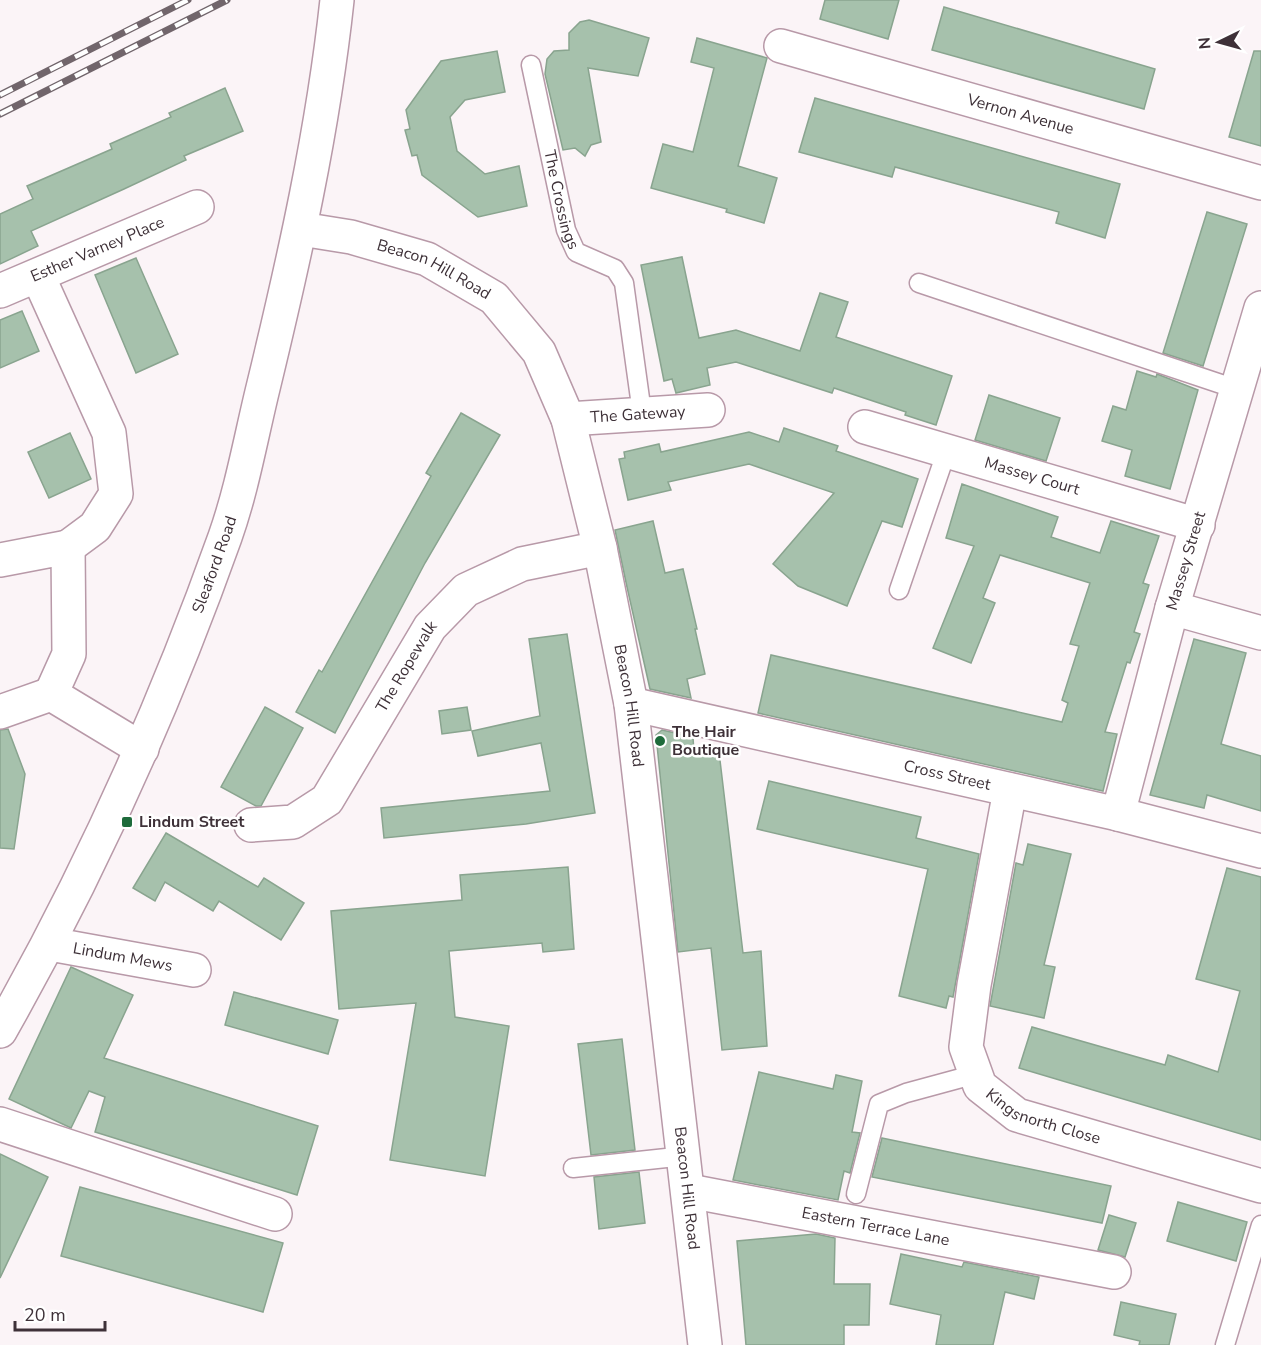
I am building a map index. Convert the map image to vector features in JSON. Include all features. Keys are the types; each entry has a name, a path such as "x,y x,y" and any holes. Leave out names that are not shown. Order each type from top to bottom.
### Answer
{"street":[{"name":"Sleaford Road","path":"0,1031 50,944 142,749 226,534 301,230 330,63 337,0"},
{"name":"Vernon Avenue","path":"781,46 1261,183"},
{"name":"Esther Varney Place","path":"0,291 197,207"},
{"name":"Beacon Hill Road","path":"301,230 351,237 427,259 494,298 539,352 568,419 600,548 632,704 705,1345"},
{"path":"0,560 68,547 95,527 116,494 109,432 39,276"},
{"name":"Massey Street","path":"1118,814 1172,608 1239,390 1261,308"},
{"name":"The Gateway","path":"568,419 708,410"},
{"name":"Massey Court","path":"866,427 1198,525"},
{"path":"0,712 51,694 69,654 68,547"},
{"name":"The Ropewalk","path":"251,825 293,822 327,800 430,627 466,590 522,564 600,548"},
{"path":"1172,608 1261,633"},
{"path":"51,694 142,749"},
{"name":"Cross Street","path":"632,704 1118,814 1261,851"},
{"name":"Kingsnorth Close","path":"1010,790 974,985 967,1036 966,1047 980,1086 1017,1115 1261,1186"},
{"name":"Lindum Mews","path":"50,944 194,970"},
{"path":"0,1124 275,1214"},
{"name":"Eastern Terrace Lane","path":"688,1191 1114,1272"}],"lane":[{"name":"The Crossings","path":"531,65 566,230 576,252 615,269 624,283 642,413"},
{"path":"919,283 1239,390"},
{"path":"899,590 947,450"},
{"path":"856,1194 879,1104 976,1074"},
{"path":"573,1168 684,1156"},
{"path":"1225,1345 1261,1225"}],"building":[{"path":"825,0 899,0 888,39 820,19"},
{"path":"944,7 1155,69 1144,109 932,50"},
{"path":"589,20 649,38 638,76 588,68 601,142 591,145 585,156 575,148 563,150 545,74 547,59 554,51 569,50 569,33 580,22"},
{"path":"697,38 767,58 738,166 777,178 764,223 726,212 727,209 651,188 663,144 693,152 714,68 691,62"},
{"path":"497,51 505,92 465,100 450,117 457,151 485,174 519,166 527,206 478,217 422,175 417,155 412,156 405,130 410,129 406,110 441,61"},
{"path":"1254,51 1261,51 1261,146 1229,137"},
{"path":"225,88 243,131 184,156 186,160 31,231 38,246 0,264 0,214 33,199 27,186 112,149 110,144 171,117 169,113"},
{"path":"815,98 1120,184 1105,238 1056,223 1059,212 895,167 892,177 799,152"},
{"path":"1207,212 1247,224 1203,366 1163,353"},
{"path":"682,257 699,338 736,330 800,351 820,293 848,302 836,337 952,376 936,425 905,415 906,412 834,388 832,393 736,362 707,368 710,385 676,393 672,379 664,381 641,265"},
{"path":"136,258 178,354 136,373 95,275"},
{"path":"22,311 39,351 0,368 0,320"},
{"path":"1137,371 1156,377 1157,374 1198,390 1170,489 1125,476 1132,450 1102,441 1113,406 1126,410"},
{"path":"989,395 1060,418 1046,461 975,440"},
{"path":"461,413 500,435 425,563 335,733 296,712 319,670 322,672 431,476 426,473"},
{"path":"784,428 838,446 836,451 918,479 902,527 882,521 847,606 798,586 773,564 834,493 749,464 668,482 671,490 628,500 619,459 625,458 624,452 659,444 661,452 749,432 779,442"},
{"path":"70,433 91,479 49,498 28,452"},
{"path":"962,484 1058,517 1051,537 1100,553 1111,521 1159,536 1143,583 1149,585 1134,632 1140,634 1130,663 1127,662 1105,732 1117,734 1103,791 758,713 771,655 1062,722 1068,703 1062,700 1079,646 1070,644 1090,583 1000,555 983,598 995,603 971,663 933,648 974,546 946,538"},
{"path":"653,521 665,573 683,569 697,629 695,629 705,674 687,679 691,698 650,689 627,587 615,530"},
{"path":"567,634 595,813 526,824 384,838 381,808 550,791 541,743 478,756 472,731 540,716 529,639"},
{"path":"1194,639 1246,653 1221,744 1261,756 1261,811 1207,795 1204,808 1150,795"},
{"path":"265,707 303,728 261,806 256,806 221,787"},
{"path":"467,707 471,730 442,734 439,711"},
{"path":"8,729 25,774 14,849 0,848 0,730"},
{"path":"662,730 693,737 694,754 719,752 743,953 761,951 767,1046 722,1050 711,948 678,952 656,735"},
{"path":"769,781 921,817 916,838 979,854 953,997 949,996 946,1008 899,996 928,869 757,829"},
{"path":"166,833 258,887 264,878 304,903 281,940 219,901 213,911 165,882 155,901 133,888"},
{"path":"1028,844 1071,854 1044,965 1055,967 1044,1018 990,1006 1016,863 1023,865"},
{"path":"568,867 574,949 543,952 542,943 449,951 455,1017 509,1026 485,1176 390,1160 416,1003 339,1009 331,911 462,900 460,875"},
{"path":"1227,868 1261,877 1261,1140 1019,1068 1032,1027 1165,1065 1168,1055 1218,1072 1240,991 1196,979"},
{"path":"71,967 133,995 104,1058 318,1126 297,1195 95,1132 105,1097 89,1091 71,1128 9,1099"},
{"path":"234,992 338,1020 328,1054 225,1025"},
{"path":"622,1039 635,1150 591,1155 578,1044"},
{"path":"759,1072 833,1089 836,1075 862,1081 852,1132 860,1133 850,1173 844,1171 838,1200 733,1180"},
{"path":"882,1138 1111,1186 1102,1223 872,1177"},
{"path":"0,1154 48,1177 0,1278"},
{"path":"639,1172 645,1223 599,1229 594,1177"},
{"path":"80,1187 283,1243 263,1312 61,1256"},
{"path":"1178,1202 1247,1222 1236,1261 1167,1241"},
{"path":"1109,1215 1136,1223 1125,1257 1098,1250"},
{"path":"816,1234 835,1238 834,1284 870,1284 869,1325 844,1325 844,1345 746,1345 737,1241"},
{"path":"901,1254 962,1267 964,1262 1039,1277 1034,1299 1005,1292 993,1345 936,1345 941,1315 890,1304"},
{"path":"1121,1302 1176,1314 1169,1345 1139,1345 1140,1341 1114,1335"}],"railway":[{"path":"0,95 188,0"},
{"path":"0,114 227,0"}],"place":[{"name":"The Hair Boutique","path":"660,741"},
{"name":"Lindum Street","path":"127,822"}]}
